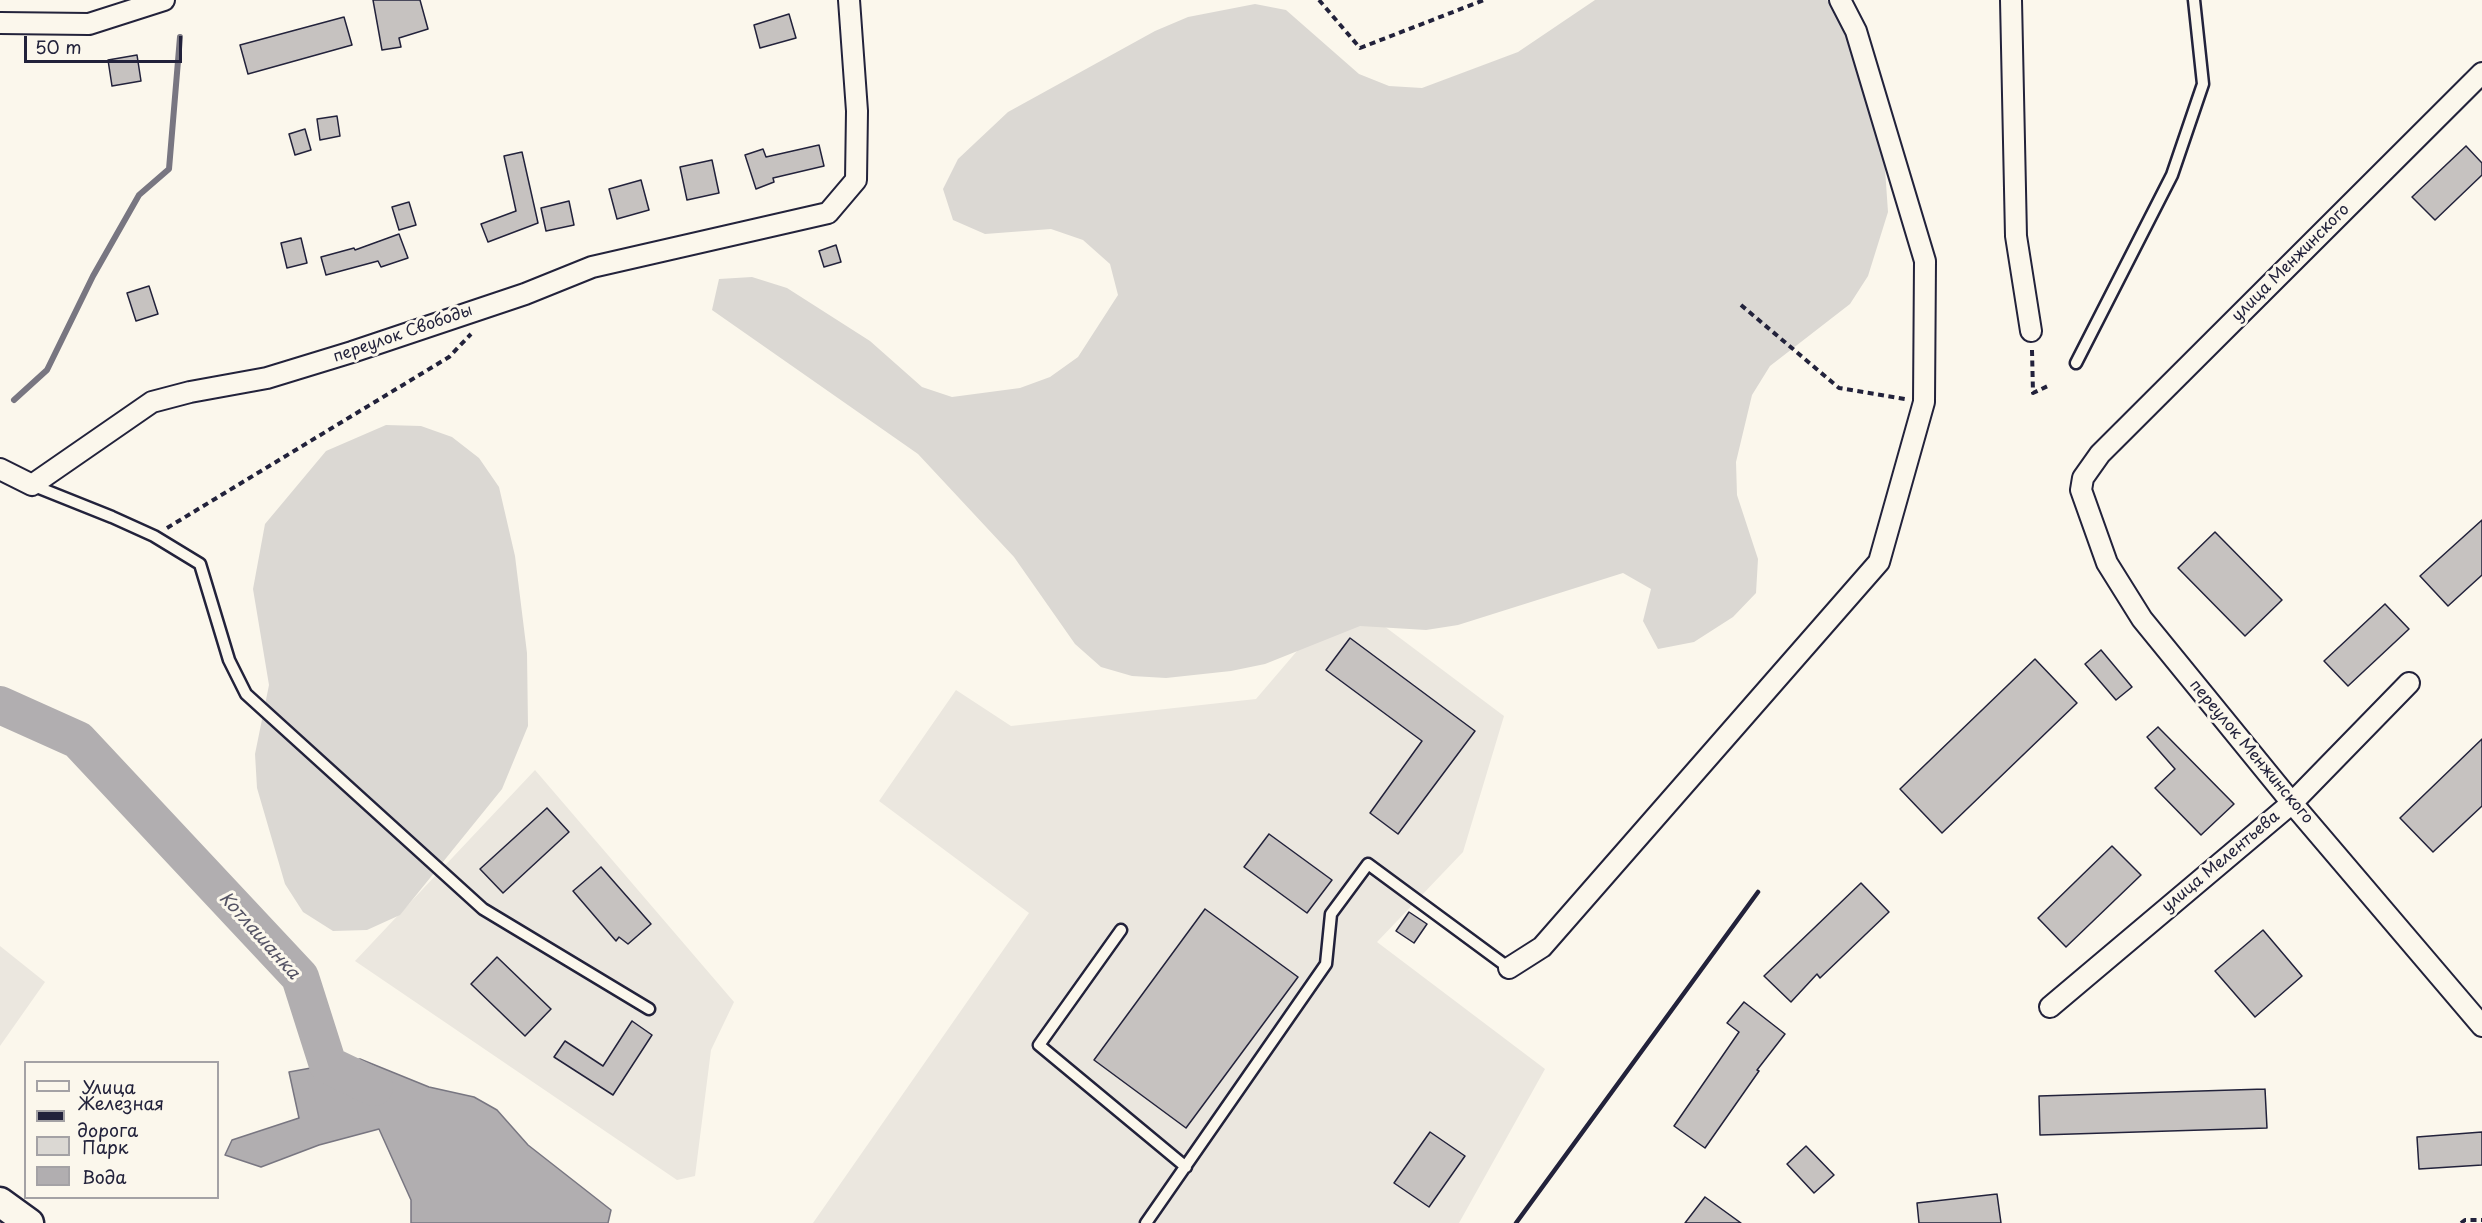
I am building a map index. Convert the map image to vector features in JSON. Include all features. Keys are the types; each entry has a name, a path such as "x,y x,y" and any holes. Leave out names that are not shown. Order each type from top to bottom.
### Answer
{"main road":[{"path":"0,1202 29,1223"}],"street":[{"path":"0,23 89,24 164,0"},
{"name":"переулок Свободы","path":"32,485 152,402 190,392 267,378 352,352 525,294 592,267 828,213 856,180 857,111 849,0"},
{"path":"1509,968 1542,947 1879,562 1924,402 1924,261 1856,31 1840,0"},
{"path":"2011,0 2016,236 2031,331"},
{"name":"улица Менжинского","path":"2100,454 2482,73"},
{"name":"переулок Менжинского","path":"2100,454 2083,478 2081,490 2098,541 2113,572 2142,619 2292,803 2482,1026"},
{"path":"0,469 32,485"},
{"name":"улица Мелентьева","path":"2050,1007 2292,803 2409,683"}],"lane":[{"path":"2076,363 2172,175 2203,84 2194,0"},
{"path":"32,485 154,536 200,564 229,660 246,694 483,909 649,1009"},
{"path":"1146,1223 1326,964 1331,914 1368,864 1509,968"},
{"path":"1120,930 1039,1045 1186,1167"}],"path":[{"path":"1318,0 1360,48 1484,0"},
{"path":"1741,305 1839,388 1924,402"},
{"path":"2031,331 2033,393 2050,385"},
{"path":"154,536 449,357 473,332"},
{"path":"2461,1223 2464,1220 2482,1220"}],"shaded area":[{"path":"1344,596 1504,716 1463,852 1377,942 1545,1069 1459,1223 813,1223 1029,913 879,801 956,690 1011,726 1256,699"},
{"path":"535,770 734,1002 711,1050 695,1176 677,1180 355,961"},
{"path":"0,946 45,982 0,1046"}],"green space":[{"path":"1595,0 1827,0 1838,13 1866,76 1883,140 1888,212 1868,276 1850,304 1770,366 1752,395 1736,462 1737,495 1758,559 1756,593 1733,617 1694,642 1658,649 1643,621 1651,589 1623,573 1458,625 1426,630 1360,626 1265,664 1231,671 1166,678 1132,676 1101,667 1075,644 1014,557 918,454 712,310 719,279 752,277 787,288 870,341 922,387 952,397 1020,388 1050,377 1078,357 1118,295 1110,264 1083,240 1051,229 985,234 953,220 943,189 958,159 1008,112 1155,31 1188,17 1255,4 1286,10 1359,74 1389,86 1422,88 1518,52"},
{"path":"386,425 421,426 452,437 479,458 499,487 515,556 527,653 528,726 502,789 400,915 367,930 333,931 303,912 285,884 257,788 255,754 269,685 253,589 265,524 326,451"}],"water":[{"path":"360,1059 429,1087 474,1097 497,1110 528,1145 611,1210 608,1223 411,1223 411,1200 379,1129 319,1145 261,1167 225,1155 232,1140 299,1118 289,1072"}],"building":[{"path":"373,0 420,0 428,29 399,38 401,47 382,50"},
{"path":"789,14 796,38 760,48 754,25"},
{"path":"344,17 352,45 248,74 240,45"},
{"path":"137,55 141,81 112,86 108,60"},
{"path":"337,116 340,136 320,140 317,119"},
{"path":"305,129 311,150 295,155 289,134"},
{"path":"819,145 824,166 773,178 774,182 756,189 745,155 763,149 766,157"},
{"path":"2466,146 2482,163 2482,175 2435,220 2412,197"},
{"path":"522,152 538,223 488,242 481,224 516,211 504,156"},
{"path":"712,160 719,193 687,200 680,167"},
{"path":"641,180 649,210 617,219 609,189"},
{"path":"569,201 574,225 546,231 541,208"},
{"path":"409,202 416,225 399,230 392,207"},
{"path":"399,234 408,258 381,267 378,261 326,275 321,257 354,248 355,250"},
{"path":"301,238 307,263 287,268 281,243"},
{"path":"836,245 841,262 824,267 819,251"},
{"path":"149,286 158,314 136,321 127,293"},
{"path":"2482,520 2482,575 2448,606 2420,576"},
{"path":"2215,532 2282,600 2245,636 2178,568"},
{"path":"2385,604 2409,629 2348,686 2324,661"},
{"path":"1350,638 1475,731 1398,834 1370,813 1422,741 1326,670"},
{"path":"2101,650 2132,687 2116,700 2085,664"},
{"path":"2035,659 2077,703 1942,833 1900,789"},
{"path":"2158,727 2234,804 2201,835 2155,788 2175,769 2147,737"},
{"path":"2482,739 2482,806 2433,852 2400,818"},
{"path":"547,808 569,832 503,893 480,869"},
{"path":"1269,834 1332,880 1307,913 1244,867"},
{"path":"2112,846 2141,875 2066,947 2038,918"},
{"path":"601,867 651,924 628,944 619,937 616,941 573,891"},
{"path":"1861,883 1889,912 1820,978 1817,974 1791,1002 1764,976"},
{"path":"1205,909 1298,977 1186,1128 1094,1060"},
{"path":"1409,912 1427,924 1414,943 1396,931"},
{"path":"2263,930 2302,976 2255,1017 2215,971"},
{"path":"497,957 551,1009 525,1036 471,984"},
{"path":"1744,1002 1785,1034 1757,1070 1759,1071 1705,1148 1674,1126 1739,1032 1727,1023"},
{"path":"632,1021 652,1035 613,1095 554,1057 565,1041 603,1066"},
{"path":"2265,1089 2267,1128 2040,1135 2039,1096"},
{"path":"1430,1132 1465,1156 1429,1207 1394,1183"},
{"path":"2482,1132 2482,1165 2419,1169 2417,1137"},
{"path":"1806,1146 1834,1175 1814,1193 1787,1164"},
{"path":"1997,1194 2001,1223 1919,1223 1917,1203"},
{"path":"1705,1197 1741,1223 1685,1223"}],"waterway":[{"path":"14,400 47,370 93,276 139,195 169,169 180,37"},
{"name":"Котлашанка","path":"0,705 78,740 300,977 328,1065 374,1087"}],"railway":[{"path":"1516,1223 1758,892"}]}
